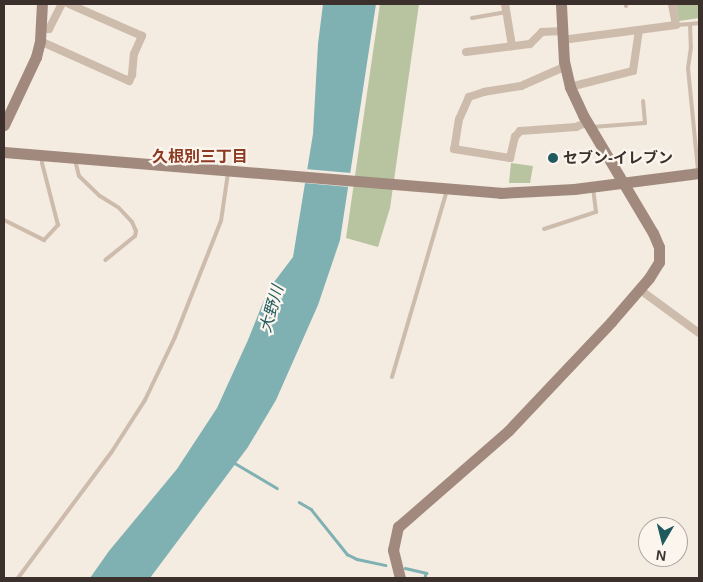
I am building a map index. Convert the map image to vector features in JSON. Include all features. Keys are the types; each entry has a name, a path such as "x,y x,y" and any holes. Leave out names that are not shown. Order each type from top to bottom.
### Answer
{"street":[{"path":"4,125 36,57 40,41 42,4"},
{"path":"40,29 49,29 62,4"},
{"path":"40,41 128,81 132,75 134,54 142,36 69,4"},
{"path":"400,578 393,550 398,527 509,430 657,268 660,255 654,233 622,182 570,87 564,67 561,4"},
{"path":"466,52 530,44 542,32 562,35 639,30 676,25 672,4"},
{"path":"507,8 512,46"},
{"path":"570,87 633,71 639,30"},
{"path":"564,67 521,86 484,92 469,97 459,119 454,149 510,158 515,136 520,131 576,127 589,124"},
{"path":"4,152 500,193 593,186 699,173"},
{"path":"639,289 699,332"}],"lane":[{"path":"472,18 507,8"},
{"path":"676,25 699,23"},
{"path":"690,24 692,47 688,68 699,173"},
{"path":"589,124 645,123 643,101"},
{"path":"4,220 44,240 58,224 42,163 43,155"},
{"path":"74,157 79,176 100,196 119,208 132,222 136,231 135,236 105,260"},
{"path":"18,578 111,453 145,400 175,337 210,242 221,221 234,171"},
{"path":"544,229 596,212 593,186"},
{"path":"392,377 447,190"}],"green space":[{"path":"380,4 419,4 390,208 378,247 346,238"},
{"path":"676,4 699,4 699,18 679,21"},
{"path":"511,163 533,166 530,183 509,183"}],"water":[{"name":"大野川","path":"323,4 376,4 340,240 318,305 276,400 248,447 150,578 90,578 109,551 177,469 217,408 268,290 293,257 313,134 318,44"}],"pier":[{"path":"305,169 354,173 353,187 304,183"}],"waterway":[{"path":"233,462 277,488"},
{"path":"299,502 311,509 347,554 357,559 385,565"},
{"path":"405,568 426,573 425,578"}],"place":[{"name":"セブン-イレブン","path":"553,158"}],"district":[{"name":"久根別三丁目","path":"200,157"}]}
